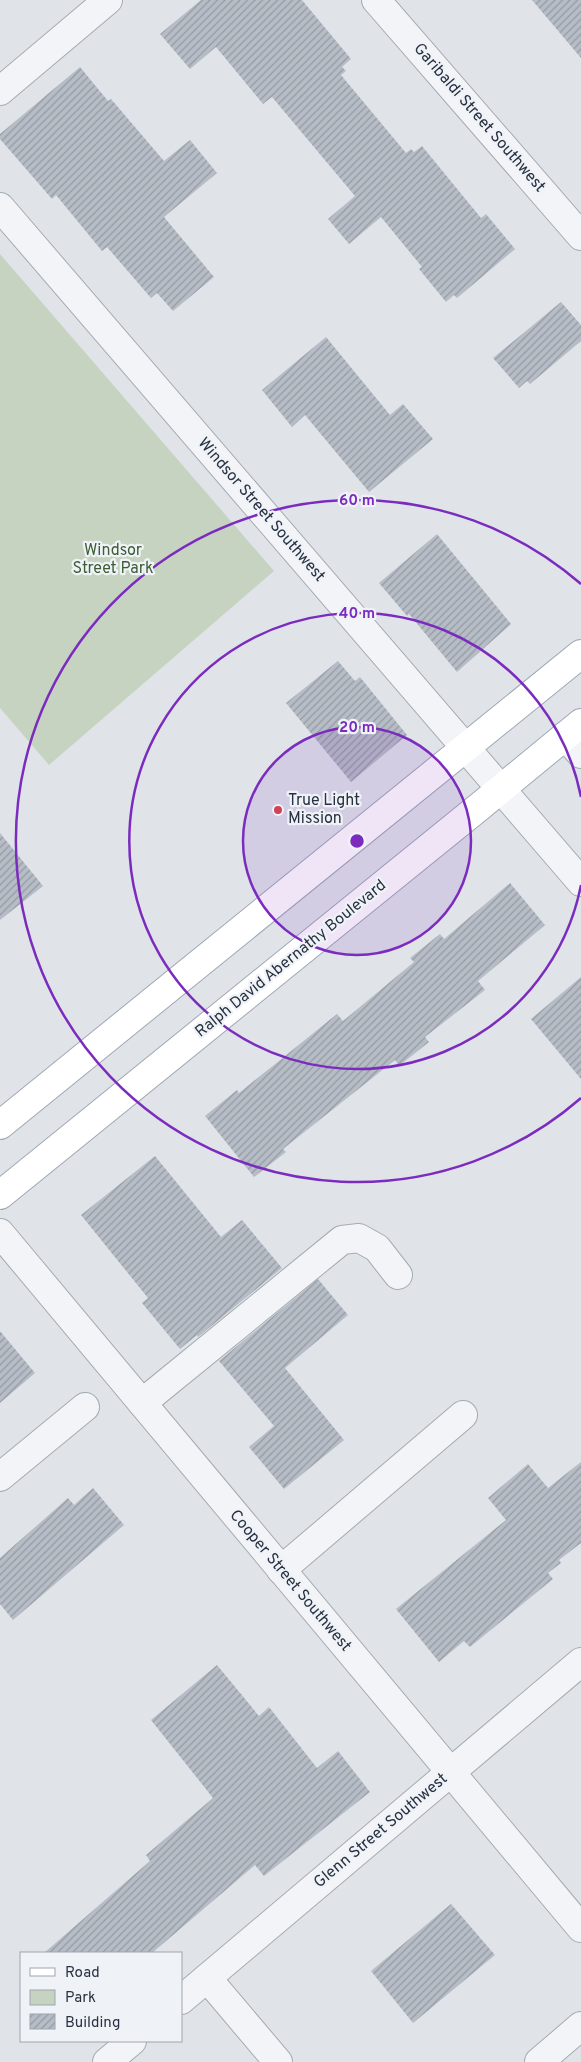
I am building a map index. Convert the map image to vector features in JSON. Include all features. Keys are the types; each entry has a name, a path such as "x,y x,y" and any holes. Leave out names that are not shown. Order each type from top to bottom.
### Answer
{"main road":[{"path":"0,1125 581,654"},
{"name":"Ralph David Abernathy Boulevard","path":"0,1195 502,789 576,738"}],"street":[{"path":"0,91 108,0"},
{"name":"Garibaldi Street Southwest","path":"376,0 581,236"},
{"name":"Windsor Street Southwest","path":"0,207 581,882"},
{"name":"Cooper Street Southwest","path":"0,1233 581,1928"},
{"path":"142,1403 342,1240 359,1238 377,1248 398,1275"},
{"path":"0,1477 85,1407"},
{"path":"281,1570 463,1415"},
{"name":"Glenn Street Southwest","path":"182,1999 581,1662"},
{"path":"207,1978 278,2062"},
{"path":"539,2062 581,2026"},
{"path":"107,2062 131,2042"}],"green space":[{"name":"Windsor Street Park","path":"0,254 274,571 49,765 0,708"}],"building":[{"path":"201,0 302,0 351,59 342,67 346,71 341,75 406,153 411,149 414,152 422,146 481,218 486,214 515,249 457,298 454,295 446,302 419,269 422,267 381,217 349,244 328,219 355,196 272,97 263,104 216,47 190,69 160,34"},
{"path":"532,0 581,0 581,58"},
{"path":"80,67 108,101 111,99 164,161 190,140 217,173 164,217 214,277 173,311 157,293 151,298 107,247 102,251 56,195 52,199 0,139 0,134"},
{"path":"561,302 581,325 581,341 530,384 527,381 519,388 493,358"},
{"path":"326,337 390,415 403,404 433,439 369,492 305,415 292,427 262,390"},
{"path":"437,534 511,624 457,672 409,614 407,616 379,583"},
{"path":"338,661 355,681 360,677 407,735 351,782 286,703"},
{"path":"0,833 43,886 0,920"},
{"path":"510,883 545,925 478,981 485,990 425,1037 429,1042 399,1066 395,1060 283,1149 286,1152 254,1177 205,1116 237,1090 239,1093 337,1014 343,1021 414,962 410,958 440,934 444,939"},
{"path":"581,977 581,1079 531,1019"},
{"path":"155,1156 221,1237 242,1220 282,1268 198,1337 197,1335 180,1349 142,1303 148,1298 81,1215"},
{"path":"318,1279 348,1315 285,1368 344,1440 284,1489 249,1447 274,1426 219,1361"},
{"path":"0,1331 35,1373 0,1403"},
{"path":"581,1462 581,1543 559,1560 561,1563 548,1573 553,1579 470,1647 464,1641 439,1662 396,1609 506,1520 488,1498 528,1464 548,1488"},
{"path":"93,1488 124,1525 13,1620 0,1604 0,1558 68,1498 74,1505"},
{"path":"217,1665 259,1716 269,1707 317,1768 338,1751 370,1792 264,1876 255,1865 153,1952 45,1952 150,1861 146,1855 213,1798 151,1720"},
{"path":"451,1904 495,1955 413,2023 371,1971"}],"place":[{"name":"True Light Mission","path":"278,810"}]}
